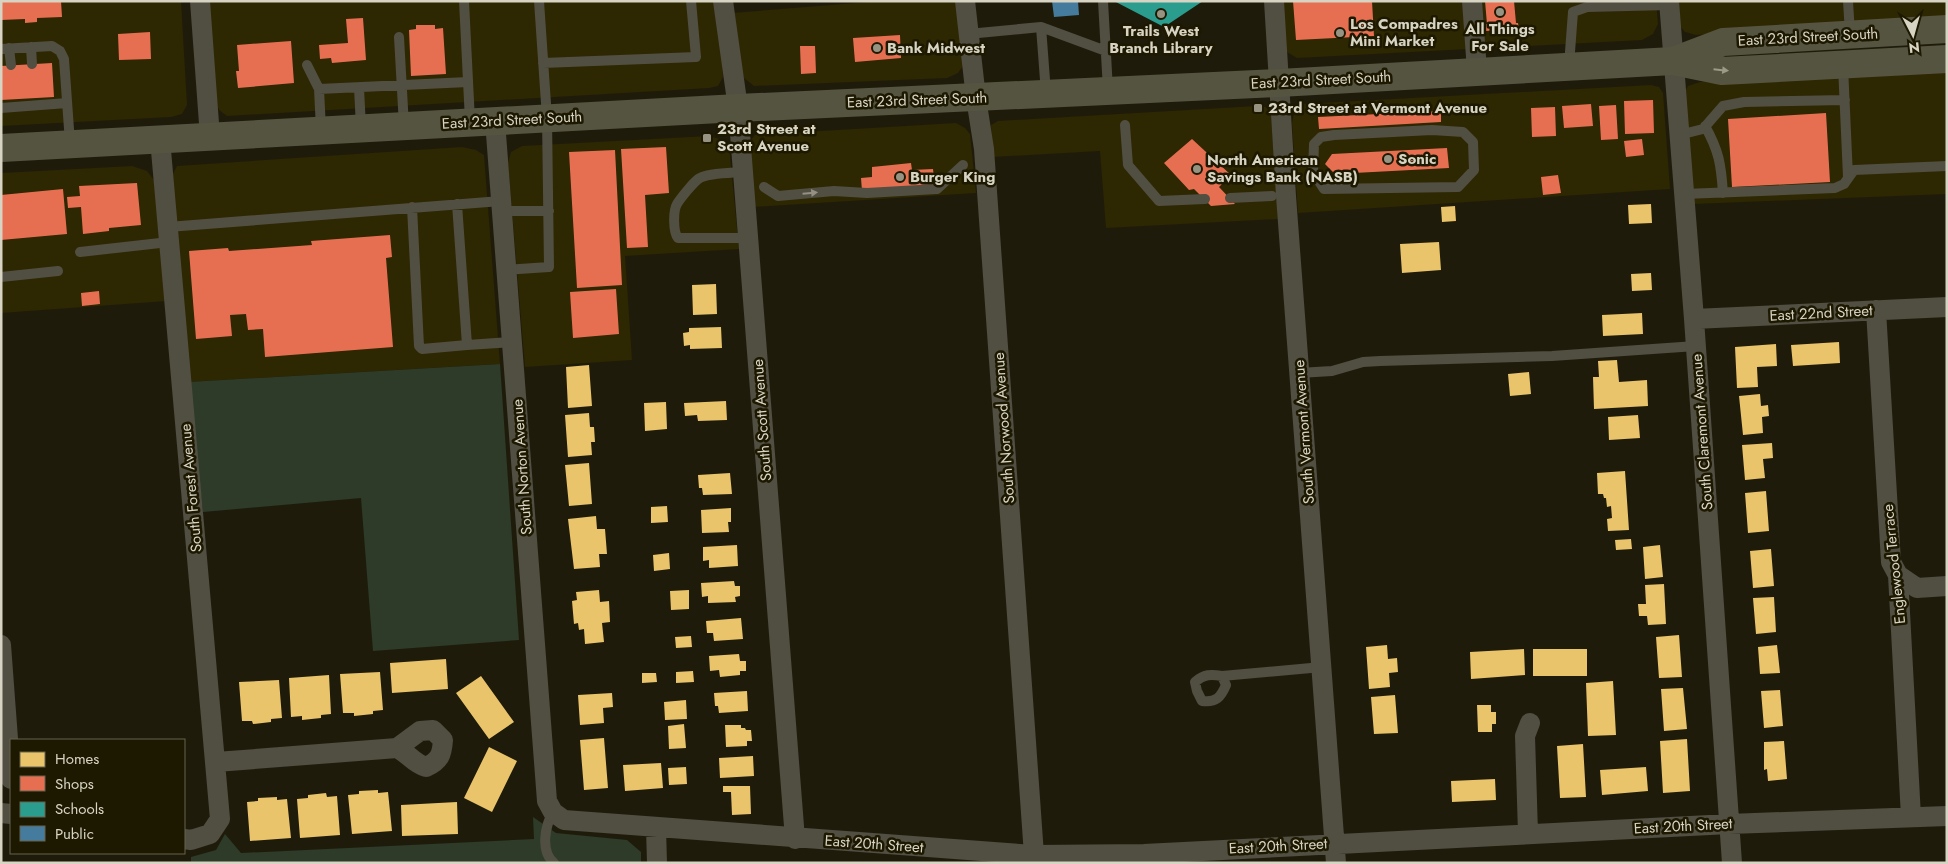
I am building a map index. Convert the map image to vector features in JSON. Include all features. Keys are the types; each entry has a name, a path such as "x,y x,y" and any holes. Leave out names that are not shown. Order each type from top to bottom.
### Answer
{"main road":[{"name":"East 23rd Street South","path":"1673,61 1723,42 1947,29"},
{"name":"East 23rd Street South","path":"1,148 738,108 1279,83 1673,61 1722,71 1844,66 1947,59"}],"street":[{"path":"200,1 210,137"},
{"name":"South Scott Avenue","path":"723,1 738,108 795,839"},
{"name":"South Norwood Avenue","path":"965,1 984,149 1034,855"},
{"name":"South Vermont Avenue","path":"1274,1 1299,373 1336,853"},
{"path":"1472,1 1477,71"},
{"name":"South Claremont Avenue","path":"1669,3 1696,346 1732,863"},
{"name":"South Norton Avenue","path":"483,122 502,206 547,801 553,812"},
{"name":"South Forest Avenue","path":"160,139 220,819 210,834 191,840 185,839"},
{"name":"East 22nd Street","path":"1694,319 1947,307"},
{"name":"Englewood Terrace","path":"1876,310 1891,562 1898,575 1911,817"},
{"path":"1898,575 1916,588 1947,586"},
{"path":"1,645 10,766"},
{"path":"1528,834 1525,736 1530,723"},
{"path":"216,762 397,748"},
{"name":"East 20th Street","path":"553,812 564,820 795,839 1034,855 1336,853 1528,834 1947,816"},
{"path":"656,828 657,863"}],"lane":[{"path":"464,1 468,82 483,122"},
{"path":"506,270 549,267 547,118 539,1"},
{"path":"543,63 696,57 691,1"},
{"path":"1103,1 1108,91"},
{"path":"1848,1 1850,35"},
{"path":"1569,66 1573,12 1587,8 1669,3"},
{"path":"1041,27 1046,94"},
{"path":"968,34 1041,27 1106,51"},
{"path":"399,37 404,126"},
{"path":"11,65 5,49 52,46 60,51 64,59 70,144"},
{"path":"31,47 32,64"},
{"path":"307,65 319,89 321,131"},
{"path":"1844,66 1848,177"},
{"path":"319,89 468,82"},
{"path":"359,88 361,128"},
{"path":"1679,135 1702,129 1723,106 1744,102 1845,100"},
{"path":"1,108 14,103 67,103"},
{"path":"1125,125 1128,165 1159,201 1205,199"},
{"path":"1705,126 1716,145 1720,158 1723,193"},
{"path":"1432,130 1463,132 1473,142 1474,170 1458,187 1324,190 1313,172 1314,144 1321,137 1432,130"},
{"path":"764,187 778,196 834,191 867,194 937,189 963,165"},
{"path":"1684,194 1835,188 1844,184 1854,170 1947,166"},
{"path":"743,172 698,178 676,205 674,212 676,235 678,238 748,238"},
{"path":"1230,198 1272,196"},
{"path":"80,252 169,234 456,204 549,210"},
{"path":"456,204 466,346"},
{"path":"412,208 419,346 422,349 512,342"},
{"path":"1,276 58,271"},
{"path":"1299,373 1332,371 1363,362 1552,356 1696,346"},
{"path":"1222,676 1322,667"},
{"path":"553,812 549,820 546,848 550,860 554,863"}],"shaded area":[{"path":"1,1 181,1 187,105 182,114 171,117 1,126"},
{"path":"208,1 713,1 721,46 723,77 718,86 709,88 227,116 219,110 214,99"},
{"path":"881,1 957,1 963,66 958,73 947,78 754,86 744,78 739,63 732,13"},
{"path":"1280,1 1656,1 1658,24 1653,34 1642,40 1297,58 1287,52 1283,40"},
{"path":"1678,1 1947,1 1947,21 1696,35 1685,32 1680,26"},
{"path":"1947,68 1947,194 1694,204 1684,93 1688,86 1700,82"},
{"path":"1651,85 1659,87 1663,93 1670,189 1298,213 1292,123 1295,109 1302,104"},
{"path":"1256,106 1266,107 1271,114 1278,219 1106,228 1100,151 992,157 991,125 998,121"},
{"path":"956,123 965,128 970,134 976,193 752,207 750,141 755,135"},
{"path":"709,136 722,140 729,146 739,249 625,256 632,360 525,367 508,163 511,152 522,146"},
{"path":"462,147 476,150 484,155 500,364 188,382 172,176 177,166"},
{"path":"132,166 147,171 154,180 167,301 1,313 1,173"}],"green space":[{"path":"500,364 519,640 373,651 361,498 203,512 188,382"},
{"path":"533,817 556,833 627,840 641,852 641,863 191,863 191,857 216,850 225,834 241,853 534,839"}],"building: Homes":[{"path":"1651,204 1652,223 1629,224 1628,205"},
{"path":"1455,206 1456,221 1442,222 1441,207"},
{"path":"1439,242 1441,270 1402,273 1400,244"},
{"path":"1651,273 1652,290 1632,291 1631,274"},
{"path":"716,284 717,314 693,315 692,285"},
{"path":"1642,313 1643,334 1603,336 1602,315"},
{"path":"721,327 722,348 690,349 690,345 684,346 683,333 689,332 689,328"},
{"path":"1839,342 1840,363 1793,366 1791,345"},
{"path":"1776,344 1777,366 1757,367 1758,387 1737,388 1735,347"},
{"path":"1617,360 1619,382 1647,380 1648,406 1594,409 1593,377 1599,377 1598,361"},
{"path":"589,365 592,406 568,408 566,367"},
{"path":"1529,372 1531,394 1510,396 1508,374"},
{"path":"1760,394 1761,406 1768,405 1769,416 1762,417 1763,433 1743,435 1739,396"},
{"path":"726,401 727,420 698,421 697,415 685,416 684,403"},
{"path":"666,402 667,429 645,431 644,403"},
{"path":"589,413 590,427 594,427 595,442 591,442 592,455 568,457 565,415"},
{"path":"1638,415 1640,438 1609,440 1608,417"},
{"path":"1772,443 1773,458 1763,459 1765,478 1745,480 1742,445"},
{"path":"589,463 592,504 569,506 565,465"},
{"path":"1625,471 1629,530 1608,531 1607,519 1612,518 1611,506 1607,507 1606,498 1604,498 1603,494 1598,494 1597,473"},
{"path":"730,473 732,494 703,495 702,488 699,488 698,475"},
{"path":"1766,491 1769,531 1748,533 1745,493"},
{"path":"667,506 668,522 651,523 651,507"},
{"path":"731,508 731,522 728,522 729,532 702,533 701,510"},
{"path":"596,516 597,529 605,529 607,554 599,554 600,567 574,569 568,519"},
{"path":"1631,539 1632,549 1616,550 1615,540"},
{"path":"737,545 738,566 709,568 709,560 703,561 703,547"},
{"path":"1660,545 1663,577 1645,579 1643,547"},
{"path":"1771,549 1774,586 1753,588 1750,551"},
{"path":"669,553 670,569 654,571 653,555"},
{"path":"734,581 735,586 740,586 740,596 735,597 736,602 708,603 708,596 702,597 701,583"},
{"path":"1664,584 1666,624 1648,625 1647,616 1639,616 1638,604 1646,604 1645,585"},
{"path":"599,590 600,602 609,601 610,622 602,623 604,642 585,644 584,629 579,630 578,623 574,624 572,601 577,600 576,592"},
{"path":"689,590 689,609 671,610 670,591"},
{"path":"1774,597 1776,632 1756,634 1753,598"},
{"path":"741,618 743,639 714,641 713,633 707,633 706,621"},
{"path":"1679,635 1682,677 1659,678 1656,637"},
{"path":"691,636 692,647 676,648 675,637"},
{"path":"1387,645 1388,659 1397,658 1398,672 1389,673 1390,687 1369,689 1366,647"},
{"path":"1777,645 1780,673 1760,674 1758,647"},
{"path":"1524,649 1525,675 1471,679 1470,652"},
{"path":"1533,649 1587,649 1587,676 1533,676"},
{"path":"739,654 740,661 746,661 746,671 740,671 740,675 720,677 719,670 710,671 709,656"},
{"path":"446,659 448,689 392,693 390,663"},
{"path":"693,671 694,682 676,683 676,672"},
{"path":"380,672 383,710 373,711 373,714 354,716 354,713 343,713 340,674"},
{"path":"642,673 656,673 657,682 642,683"},
{"path":"329,675 331,714 321,715 321,718 302,720 302,716 291,717 289,678"},
{"path":"481,676 514,722 489,739 456,693"},
{"path":"279,680 282,718 271,719 271,722 253,724 252,721 242,721 239,682"},
{"path":"1613,681 1616,735 1588,736 1586,683"},
{"path":"1683,688 1687,729 1664,731 1661,689"},
{"path":"1780,690 1783,726 1764,728 1761,691"},
{"path":"747,691 748,711 719,713 718,706 715,706 714,693"},
{"path":"612,693 613,707 603,708 604,723 580,725 578,695"},
{"path":"1395,695 1398,733 1374,734 1371,697"},
{"path":"686,700 687,719 665,720 664,702"},
{"path":"1477,705 1491,705 1491,712 1496,712 1496,724 1492,724 1492,732 1478,732"},
{"path":"684,724 686,748 669,749 668,726"},
{"path":"725,725 741,725 741,728 751,730 752,741 747,741 747,746 726,747"},
{"path":"604,738 608,788 584,790 580,740"},
{"path":"1687,739 1690,791 1663,793 1660,741"},
{"path":"1784,741 1787,779 1768,781 1767,769 1764,770 1764,742"},
{"path":"1583,744 1586,797 1560,798 1557,746"},
{"path":"489,747 517,761 492,812 464,798"},
{"path":"753,756 754,776 720,778 719,758"},
{"path":"661,763 663,788 625,791 623,765"},
{"path":"686,767 687,784 669,785 668,768"},
{"path":"1646,767 1648,791 1602,795 1600,770"},
{"path":"1495,779 1496,800 1452,802 1451,781"},
{"path":"723,786 750,786 751,814 732,815 731,792 723,792"},
{"path":"378,790 378,793 388,792 392,831 352,834 348,795 359,794 359,791"},
{"path":"326,793 327,797 337,796 340,835 300,838 297,799 308,798 308,795"},
{"path":"277,797 277,800 287,799 291,838 250,841 247,802 258,801 258,798"},
{"path":"457,802 458,834 402,836 401,805"}],"building: Shops":[{"path":"1,1 61,1 62,17 37,18 37,22 25,23 25,19 1,20"},
{"path":"1293,1 1372,1 1374,36 1296,40"},
{"name":"All Things For Sale","path":"1485,1 1514,1 1516,23 1518,23 1519,29 1485,31 1484,24 1487,24"},
{"path":"363,18 366,60 332,63 331,58 320,59 319,45 348,43 346,19"},
{"path":"416,25 435,25 435,29 443,28 446,74 411,76 409,30 416,29"},
{"path":"150,32 151,59 119,60 118,34"},
{"name":"Bank Midwest","path":"900,35 901,58 855,62 853,38"},
{"path":"291,41 294,83 238,88 236,71 239,71 237,45"},
{"path":"800,46 815,46 816,73 801,74"},
{"path":"52,63 54,97 1,100 1,66"},
{"path":"1653,100 1654,133 1625,134 1624,101"},
{"path":"1591,104 1593,126 1564,128 1562,106"},
{"path":"1616,105 1618,139 1601,140 1599,106"},
{"path":"1555,107 1556,136 1532,137 1531,108"},
{"path":"1441,111 1441,122 1319,129 1318,117"},
{"path":"1826,113 1830,182 1732,187 1728,119"},
{"name":"North American Savings Bank (NASB)","path":"1192,139 1231,175 1219,187 1235,204 1211,206 1194,189 1189,190 1164,163"},
{"path":"1642,139 1644,155 1626,157 1624,141"},
{"path":"666,147 669,193 645,195 648,247 627,248 621,149"},
{"name":"Sonic","path":"1447,148 1449,168 1335,174 1325,164 1332,154"},
{"path":"615,150 622,285 577,288 569,152"},
{"name":"Burger King","path":"911,163 912,170 933,169 935,185 862,191 861,178 872,177 872,167"},
{"path":"1558,175 1561,193 1543,195 1541,177"},
{"path":"137,183 141,225 109,228 109,231 83,234 81,207 68,208 67,197 80,196 79,186"},
{"path":"63,189 67,234 1,240 1,195"},
{"path":"390,235 392,257 386,258 393,347 265,357 263,329 248,330 246,314 230,315 232,336 196,339 189,251 228,248 229,251 312,245 311,241"},
{"path":"616,289 619,334 573,338 570,292"},
{"path":"99,291 100,304 82,306 81,293"}],"building: Schools":[{"name":"Trails West Branch Library","path":"1114,1 1203,1 1164,27"}],"building: Public":[{"path":"1052,1 1078,1 1079,15 1054,17"}],"place":[{"name":"All Things For Sale","path":"1500,12"},
{"name":"Trails West Branch Library","path":"1161,14"},
{"name":"Los Compadres Mini Market","path":"1340,33"},
{"name":"Bank Midwest","path":"877,48"},
{"name":"23rd Street at Vermont Avenue","path":"1258,108"},
{"name":"23rd Street at Scott Avenue","path":"707,138"},
{"name":"Sonic","path":"1388,159"},
{"name":"North American Savings Bank (NASB)","path":"1197,169"},
{"name":"Burger King","path":"900,177"}]}
